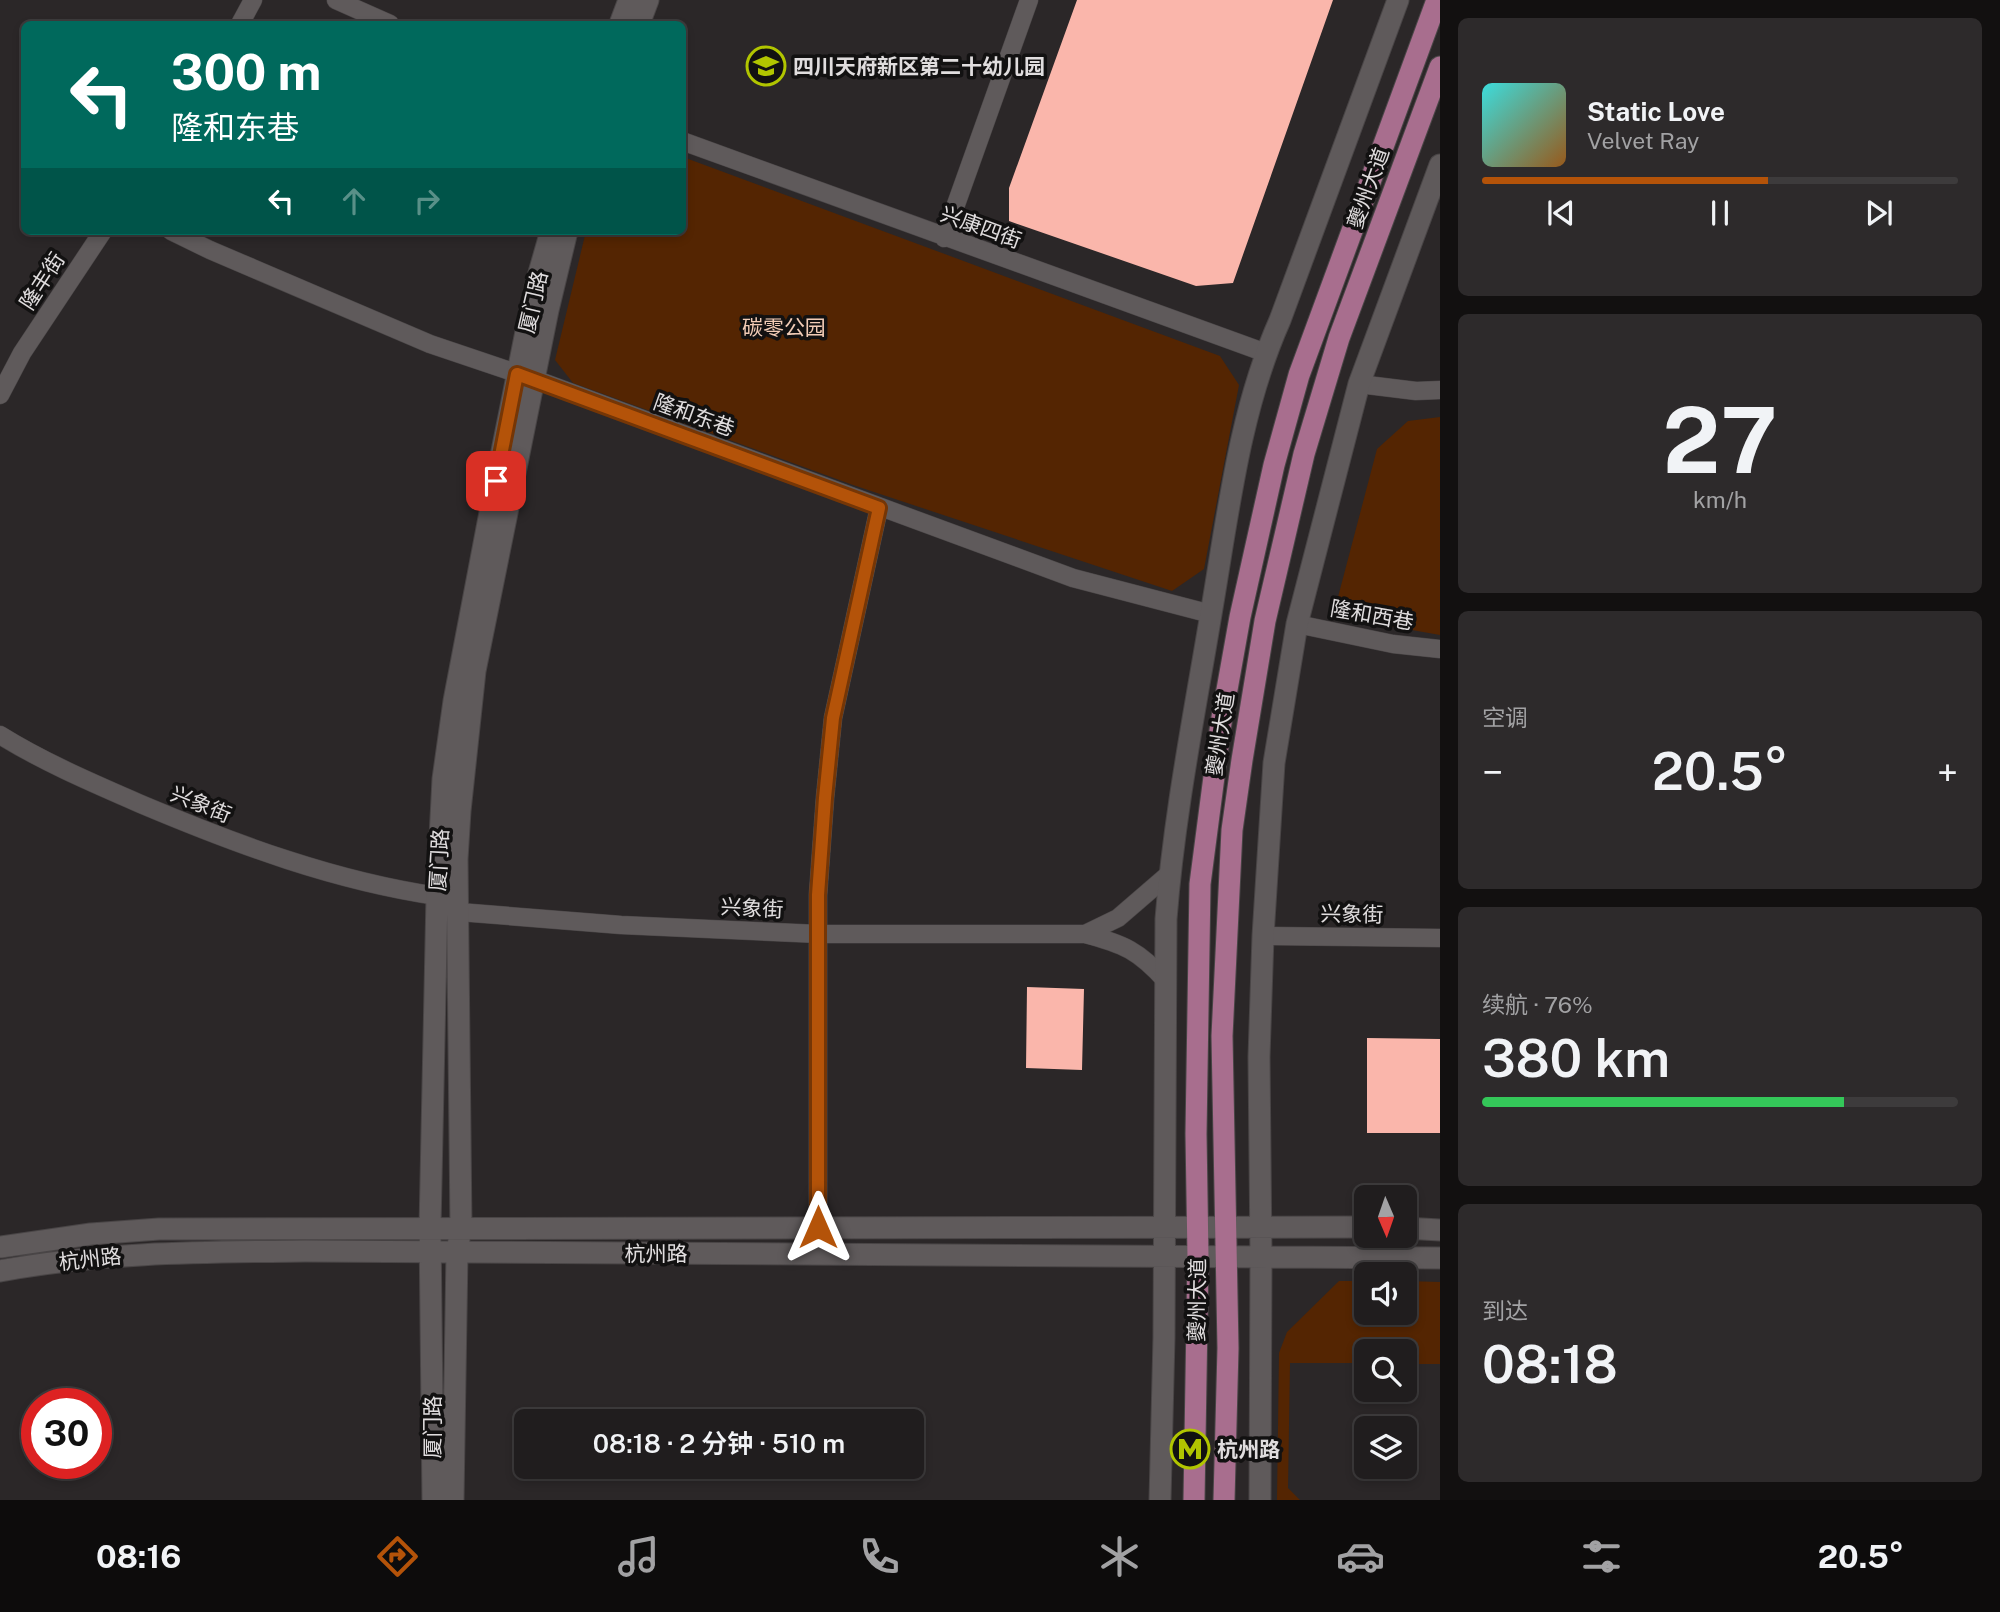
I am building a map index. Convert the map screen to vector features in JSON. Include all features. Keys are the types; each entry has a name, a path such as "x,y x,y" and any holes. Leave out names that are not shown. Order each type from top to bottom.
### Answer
{"main road":[{"path":"621,21 629,0"},
{"path":"640,21 648,0"},
{"name":"夔州大道","path":"1160,1500 1166,919 1180,794 1237,464 1266,353 1398,0"},
{"name":"夔州大道","path":"1194,1500 1198,1257 1195,1134 1200,884 1221,723 1240,617 1274,464 1299,375 1437,0"},
{"name":"夔州大道","path":"1224,1500 1228,1348 1222,1036 1232,830 1265,621 1304,454 1339,338 1440,67"},
{"path":"1260,1500 1259,1057 1263,936 1274,763 1297,624 1359,384 1440,164"},
{"name":"厦门路","path":"453,1500 457,1252 461,1228 457,859 460,811 475,671 525,377 535,287 550,235"},
{"name":"厦门路","path":"433,1500 430,1228 437,896 443,779 454,701 525,377 566,235"},
{"name":"杭州路","path":"0,1247 91,1234 159,1229 1354,1227"},
{"path":"1418,1229 1440,1230"},
{"name":"杭州路","path":"0,1271 139,1254 291,1251 1440,1258"}],"street":[{"path":"242,21 253,0"},
{"path":"336,0 383,21"},
{"path":"944,238 1029,0"},
{"name":"兴康四街","path":"686,142 1266,353"},
{"name":"隆丰街","path":"0,395 22,353 100,235"},
{"name":"隆和东巷","path":"179,235 430,344 1073,578 1211,614"},
{"path":"1359,384 1416,391 1440,390"},
{"path":"818,1227 818,895 833,718 879,508"},
{"name":"隆和西巷","path":"1297,624 1393,644 1440,649"},
{"name":"兴象街","path":"0,735 99,786 192,826 279,859 410,892 437,896"},
{"name":"兴象街","path":"1085,933 1118,918 1169,874"},
{"name":"兴象街","path":"459,912 621,925 819,934 1085,933 1126,946 1146,959 1166,981"},
{"name":"兴象街","path":"1263,936 1440,938"}],"green space":[{"name":"碳零公园","path":"686,158 1220,356 1239,385 1204,569 1172,591 853,485 573,383 555,360 585,235 686,235"},
{"path":"1440,417 1440,635 1333,616 1377,449 1408,421"},
{"path":"1339,1281 1354,1281 1354,1325 1417,1325 1417,1281 1440,1282 1440,1364 1417,1364 1417,1339 1354,1339 1354,1363 1290,1363 1288,1488 1300,1500 1277,1500 1279,1353 1287,1332"}],"building":[{"path":"1077,0 1333,0 1233,283 1196,286 1009,221 1009,188"},
{"path":"1027,987 1084,989 1082,1070 1026,1068"},
{"path":"1367,1038 1440,1039 1440,1133 1367,1133"}],"place":[{"name":"四川天府新区第二十幼儿园","path":"766,66"},
{"name":"杭州路","path":"1190,1449"}],"route":[{"path":"496,481 517,374 879,508 833,718 825,798 818,895 818,1227"}]}
